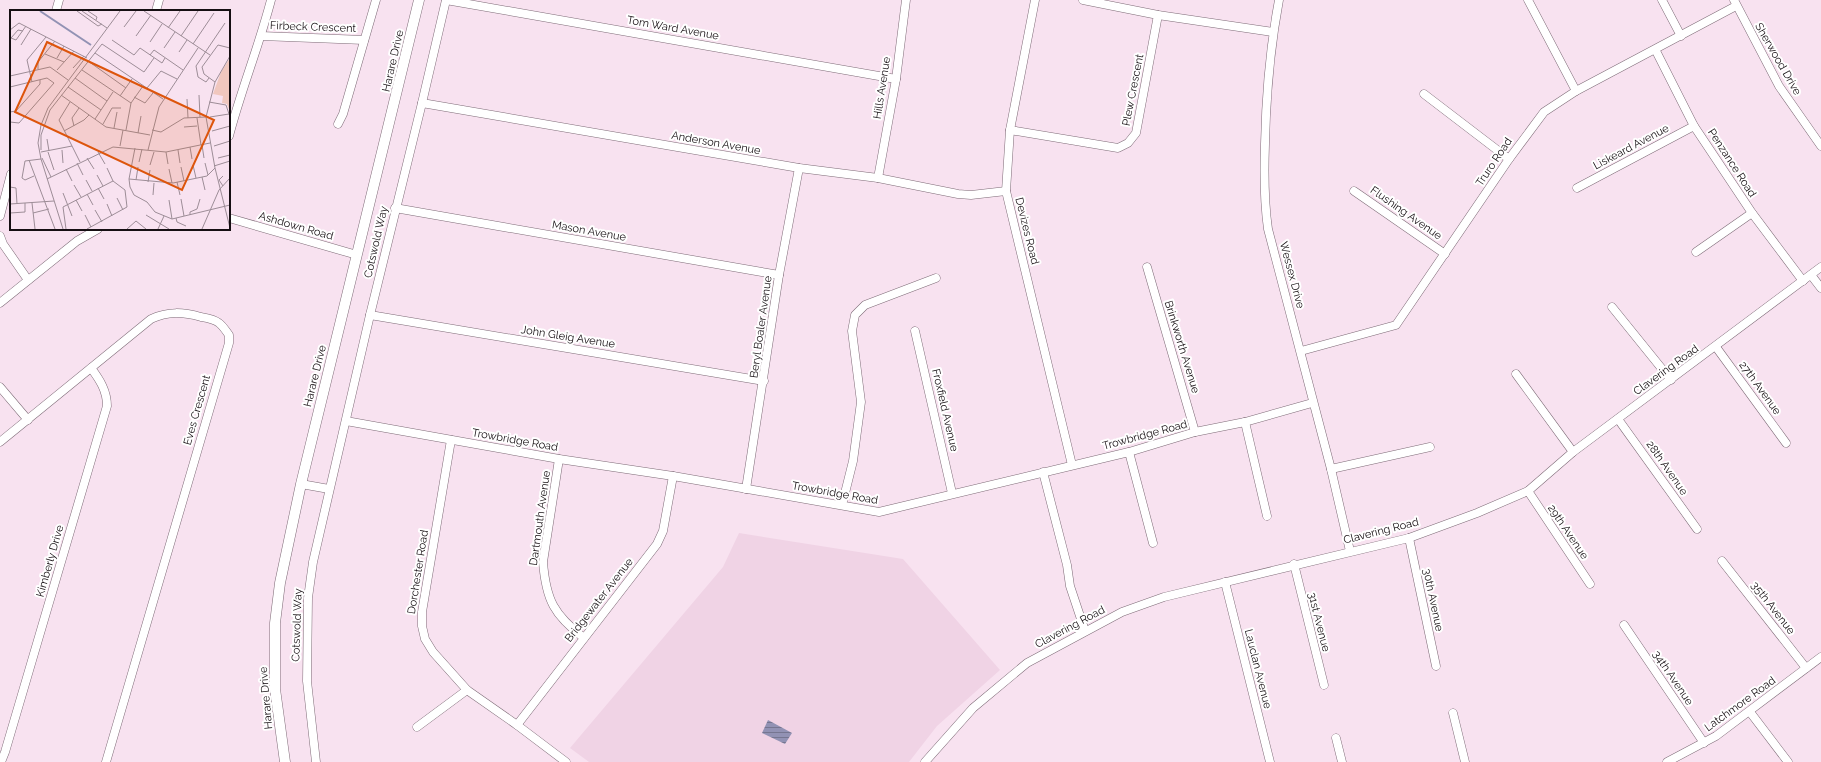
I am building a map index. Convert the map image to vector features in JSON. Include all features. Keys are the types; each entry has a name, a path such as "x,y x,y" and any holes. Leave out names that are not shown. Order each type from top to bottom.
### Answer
{"main road":[{"name":"Harare Drive","path":"285,762 275,689 275,623 287,546 419,0"}],"street":[{"path":"56,10 59,0"},
{"path":"156,10 158,0"},
{"path":"230,127 232,109 262,36 271,0"},
{"path":"338,124 343,114 376,0"},
{"name":"Tom Ward Avenue","path":"446,0 896,78"},
{"name":"Cotswold Way","path":"316,762 306,682 308,598 313,562 395,208 422,103 446,0"},
{"name":"Hills Avenue","path":"878,178 896,78 906,0"},
{"name":"Devizes Road","path":"1035,0 1010,130 1006,191 1072,465"},
{"path":"1083,0 1158,15 1273,32"},
{"name":"Wessex Drive","path":"1279,0 1273,32 1266,113 1265,208 1268,229 1301,351 1312,403 1331,469 1350,551"},
{"path":"1528,0 1576,91"},
{"path":"1662,0 1681,36"},
{"name":"Truro Road","path":"1301,351 1396,325 1509,159 1544,112 1576,91 1656,50 1735,3"},
{"name":"Sherwood Drive","path":"1735,3 1779,86 1821,146"},
{"name":"Plew Crescent","path":"1010,130 1118,148 1128,143 1136,133 1158,15"},
{"name":"Firbeck Crescent","path":"262,36 364,40"},
{"name":"Penzance Road","path":"1656,50 1694,126 1752,213 1803,281"},
{"path":"1424,94 1509,159"},
{"name":"Anderson Avenue","path":"422,103 799,168 878,178 958,194 971,195 1006,191"},
{"name":"Liskeard Avenue","path":"1577,188 1694,126"},
{"name":"Beryl Boaler Avenue","path":"746,489 764,381 779,274 799,168"},
{"path":"0,216 10,178"},
{"name":"Flushing Avenue","path":"1354,191 1445,254"},
{"name":"Mason Avenue","path":"395,208 779,274"},
{"path":"1696,252 1752,213"},
{"name":"Ashdown Road","path":"230,218 357,255"},
{"path":"0,303 77,241 96,230"},
{"path":"0,236 2,244 28,280"},
{"name":"Clavering Road","path":"924,762 988,693 1027,663 1122,612 1164,597 1294,564 1409,538 1477,513 1528,491 1573,452 1821,267"},
{"name":"Brinkworth Avenue","path":"1147,268 1195,432"},
{"path":"1812,275 1821,288"},
{"path":"842,506 853,461 861,402 852,331 855,315 865,305 936,278"},
{"path":"1612,307 1671,380"},
{"name":"Eves Crescent","path":"0,442 151,319 167,313 184,312 214,320 219,323 229,335 229,343 106,762"},
{"name":"John Gleig Avenue","path":"370,315 764,381"},
{"name":"Froxfield Avenue","path":"915,332 952,493"},
{"name":"27th Avenue","path":"1716,346 1786,443"},
{"name":"Kimberly Drive","path":"1,762 108,406 106,391 91,368"},
{"path":"1516,374 1573,452"},
{"path":"0,387 28,420"},
{"name":"Trowbridge Road","path":"346,421 559,459 673,476 879,512 952,493 1129,452 1195,432 1245,422 1312,403"},
{"name":"28th Avenue","path":"1618,418 1698,530"},
{"path":"1245,422 1267,516"},
{"name":"Dorchester Road","path":"451,440 422,612 422,626 425,639 433,652 467,690 566,762"},
{"path":"1331,469 1430,447"},
{"path":"1129,452 1153,543"},
{"name":"Dartmouth Avenue","path":"559,459 543,562 544,579 556,613 567,625 584,638"},
{"path":"1043,472 1067,565 1070,586 1086,631"},
{"name":"Bridgewater Avenue","path":"517,725 657,544 663,531 673,476"},
{"path":"301,484 329,489"},
{"name":"29th Avenue","path":"1528,491 1590,584"},
{"name":"30th Avenue","path":"1409,538 1436,666"},
{"name":"35th Avenue","path":"1722,561 1806,668"},
{"name":"31st Avenue","path":"1294,564 1324,685"},
{"name":"Lauclan Avenue","path":"1225,582 1270,762"},
{"name":"34th Avenue","path":"1624,625 1704,743"},
{"name":"Latchmore Road","path":"1667,762 1704,743 1750,712 1821,658"},
{"path":"417,727 467,690"},
{"path":"1750,712 1788,762"},
{"path":"1453,713 1465,762"},
{"path":"1336,738 1342,762"}],"shaded area":[{"path":"739,533 903,559 1000,670 937,726 909,762 589,762 570,748 723,567"}],"water":[{"path":"768,720 792,733 785,744 762,733"}]}
